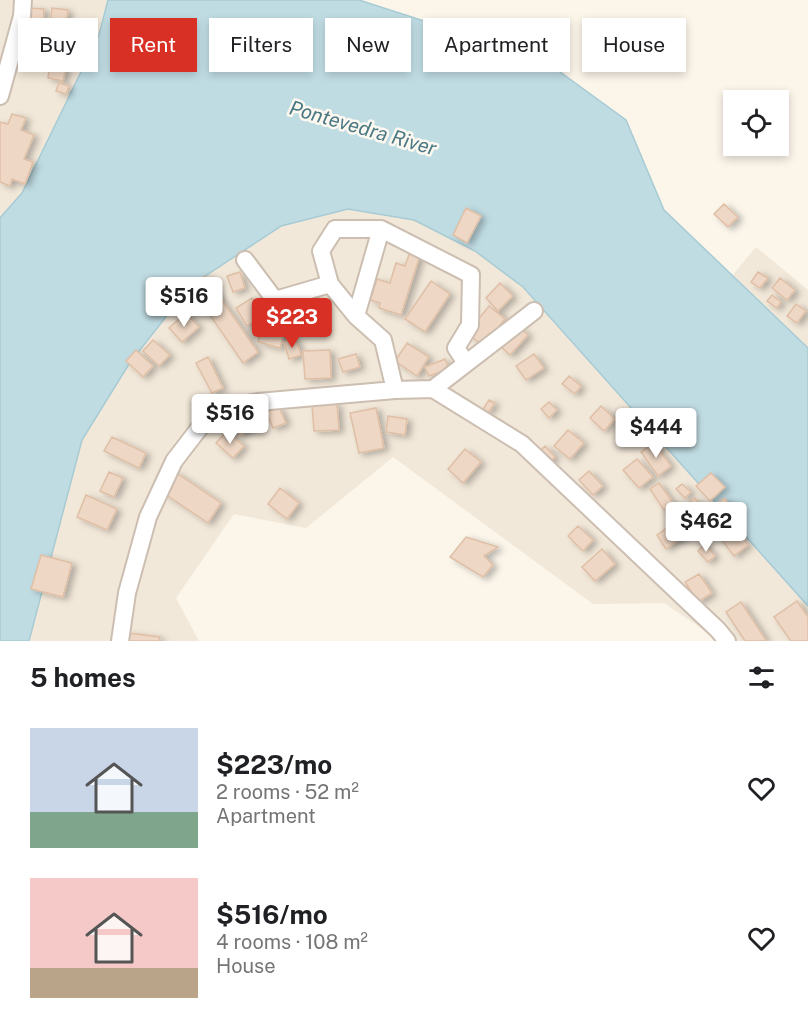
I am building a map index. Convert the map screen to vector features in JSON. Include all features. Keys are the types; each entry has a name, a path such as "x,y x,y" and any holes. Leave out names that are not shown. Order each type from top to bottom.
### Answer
{"street":[{"path":"0,96 22,15 23,0"},
{"path":"395,390 383,340 356,316 330,284 321,251 335,229 381,229 471,275 470,325 456,348 466,363"},
{"path":"356,316 381,229"},
{"path":"245,260 275,300 330,284"},
{"path":"433,389 534,311"},
{"path":"120,641 127,593 148,517 174,461 204,422 225,408 258,402 395,390 433,389 522,444 727,641"}],"shaded area":[{"path":"0,0 108,0 98,37 98,18 18,18 18,72 81,72 22,193 0,218"},
{"path":"348,209 414,220 475,251 523,287 808,606 808,641 720,641 664,603 593,604 393,457 306,528 234,514 176,598 199,641 29,641 82,440 129,364 190,286 281,226"},
{"path":"756,247 808,290 808,348 731,277"}],"water":[{"name":"Pontevedra River","path":"108,0 359,0 423,21 423,72 560,72 626,120 664,210 808,348 808,606 523,287 475,251 414,220 348,209 281,226 190,286 129,364 82,440 29,641 0,641 0,218 22,193 81,72 98,72 99,35"}],"building":[{"path":"27,8 44,9 43,18 26,18"},
{"path":"52,8 68,10 67,18 51,18"},
{"path":"49,72 65,72 63,81 48,78"},
{"path":"59,83 69,86 66,94 56,91"},
{"path":"12,114 26,118 21,130 34,135 24,159 33,162 25,184 12,179 10,186 0,182 0,122 8,124"},
{"path":"724,204 738,217 728,227 714,214"},
{"path":"466,208 481,216 467,243 453,235"},
{"path":"411,249 421,252 401,315 379,308 380,303 370,300 377,279 390,283 396,263 405,266"},
{"path":"240,272 245,288 233,292 227,276"},
{"path":"758,272 768,278 760,288 751,282"},
{"path":"205,276 258,352 243,363 190,286"},
{"path":"780,278 795,290 787,300 772,288"},
{"path":"431,281 450,294 425,332 405,319"},
{"path":"500,283 513,296 498,311 486,298"},
{"path":"772,295 781,302 777,308 767,301"},
{"path":"252,298 263,315 247,326 236,308"},
{"path":"796,304 806,311 797,323 787,316"},
{"path":"489,306 505,319 484,346 467,333"},
{"path":"186,313 199,327 182,342 169,328"},
{"path":"263,324 285,330 280,348 258,342"},
{"path":"519,327 528,335 510,355 500,346"},
{"path":"296,339 301,355 289,359 284,342"},
{"path":"153,340 170,355 159,366 143,351"},
{"path":"407,343 429,357 417,376 395,361"},
{"path":"136,350 153,366 143,377 126,361"},
{"path":"330,350 331,378 305,379 303,351"},
{"path":"356,354 360,367 343,372 338,359"},
{"path":"534,354 544,368 526,380 516,366"},
{"path":"208,357 223,388 212,393 196,363"},
{"path":"445,359 449,369 429,376 425,367"},
{"path":"569,376 581,386 575,394 562,384"},
{"path":"489,400 495,403 488,413 483,409"},
{"path":"549,402 557,410 549,418 541,409"},
{"path":"337,404 339,430 314,431 312,405"},
{"path":"601,406 615,419 604,431 590,418"},
{"path":"279,407 286,423 273,428 266,412"},
{"path":"376,408 384,448 359,453 350,413"},
{"path":"233,409 250,427 240,436 223,418"},
{"path":"388,416 407,419 405,435 386,432"},
{"path":"634,422 640,429 631,436 625,430"},
{"path":"568,430 584,443 570,459 554,446"},
{"path":"227,431 244,446 233,458 216,443"},
{"path":"112,437 146,453 139,468 104,451"},
{"path":"654,443 671,466 658,476 641,452"},
{"path":"545,446 555,457 548,464 538,453"},
{"path":"465,449 481,462 463,483 448,469"},
{"path":"637,459 653,477 639,488 623,470"},
{"path":"589,471 603,486 593,495 579,480"},
{"path":"109,472 123,478 114,497 100,491"},
{"path":"175,472 221,503 208,523 162,492"},
{"path":"711,473 725,487 710,501 696,486"},
{"path":"659,483 674,504 664,510 650,489"},
{"path":"682,484 691,492 685,498 676,489"},
{"path":"280,488 299,503 287,519 268,504"},
{"path":"86,495 117,509 107,530 77,517"},
{"path":"695,498 706,513 693,522 682,507"},
{"path":"725,498 732,511 721,518 714,505"},
{"path":"713,517 718,529 706,534 701,522"},
{"path":"674,523 683,537 666,549 657,535"},
{"path":"733,525 748,545 734,556 719,536"},
{"path":"578,526 593,540 583,551 568,536"},
{"path":"466,537 498,547 484,556 493,565 483,577 450,557"},
{"path":"705,544 715,556 708,562 698,551"},
{"path":"602,549 615,564 595,581 582,567"},
{"path":"41,555 72,563 63,597 31,589"},
{"path":"699,574 712,593 698,602 685,582"},
{"path":"797,601 808,617 808,641 791,641 774,617"},
{"path":"741,602 766,640 745,641 726,612"},
{"path":"128,633 160,637 159,641 127,641"}]}
